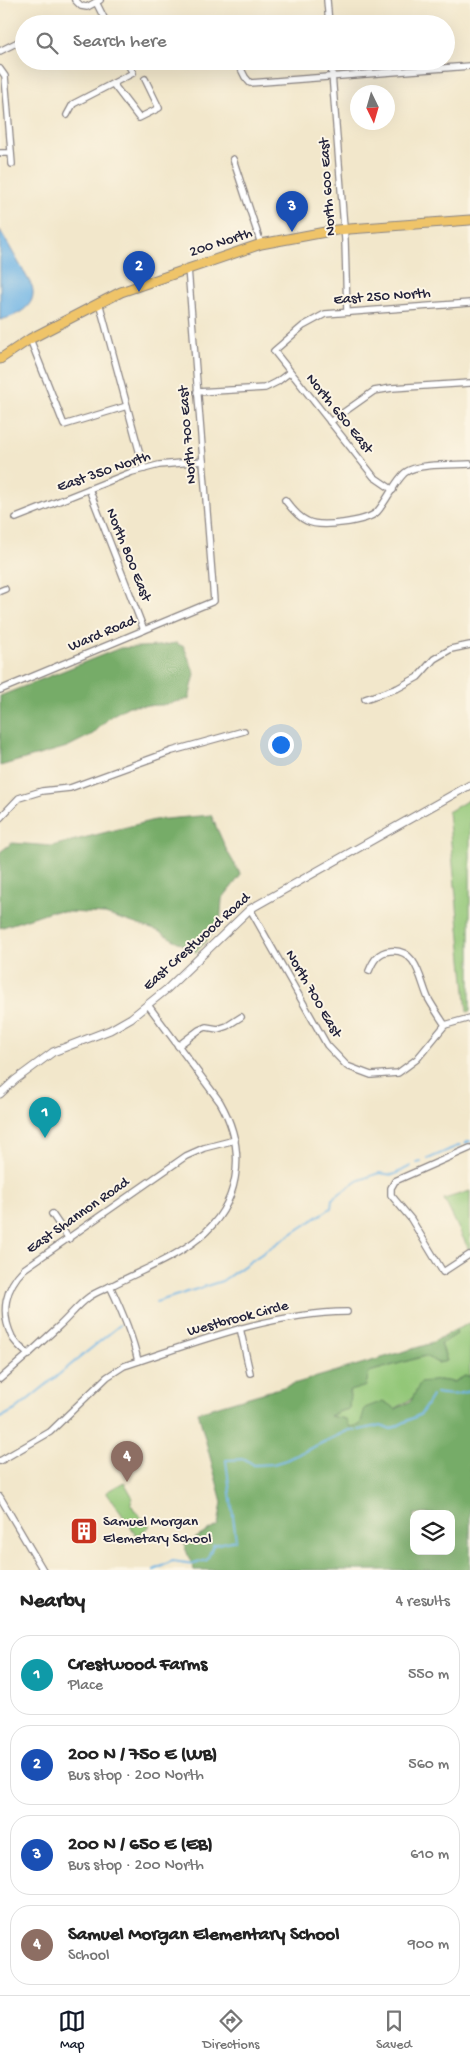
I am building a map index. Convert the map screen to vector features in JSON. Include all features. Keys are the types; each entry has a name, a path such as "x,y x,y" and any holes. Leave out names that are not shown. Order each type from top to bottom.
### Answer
{"main road":[{"name":"200 North","path":"0,359 30,339 121,292 261,244 305,234 344,229 470,220"}],"street":[{"path":"75,0 81,6 87,7 98,1 104,15"},
{"path":"327,0 328,15"},
{"path":"0,51 15,44"},
{"path":"455,67 470,66"},
{"path":"0,68 4,76 7,96 12,164"},
{"path":"68,115 73,104 114,84 132,73 130,70"},
{"path":"242,70 250,83 420,70"},
{"name":"North 600 East","path":"333,70 348,312"},
{"path":"114,84 139,118 159,108 145,79"},
{"path":"0,153 10,154"},
{"path":"233,159 261,244"},
{"name":"North 700 East","path":"188,268 214,601"},
{"path":"99,302 144,469"},
{"name":"East 250 North","path":"290,372 274,351 303,326 325,314 470,303"},
{"path":"30,339 64,425 127,406"},
{"name":"North 650 East","path":"197,392 265,388 290,372 374,477 393,490"},
{"path":"330,422 374,391 470,382"},
{"name":"East 350 North","path":"16,518 144,469 159,465 203,461"},
{"path":"285,500 296,513 308,522 321,524 365,519 376,513 406,472 416,467 470,464"},
{"name":"North 800 East","path":"89,489 144,630"},
{"name":"Ward Road","path":"0,690 214,601"},
{"path":"365,699 398,688 418,677 434,659 451,649 470,645"},
{"path":"0,818 18,798 42,791 70,788 172,751 244,732"},
{"name":"East Crestwood Road","path":"0,1094 15,1080 53,1052 110,1030 148,1005 250,909 470,785"},
{"name":"North 700 East","path":"250,909 327,1045 347,1066 370,1075 398,1073 417,1059 445,1025"},
{"path":"369,971 373,960 382,952 397,952 410,958 416,967 428,998 445,1025 470,1018"},
{"path":"0,1379 29,1355 89,1297 186,1248 210,1229 226,1208 234,1186 237,1165 235,1140 229,1118 220,1102 148,1005"},
{"path":"178,1046 199,1030 206,1027 218,1029 227,1026 240,1017"},
{"name":"East Shannon Road","path":"29,1355 12,1337 6,1323 4,1307 6,1293 12,1281 24,1269 186,1156 204,1148 235,1140"},
{"path":"469,1255 443,1272 410,1219 391,1195 391,1188 396,1181 470,1148"},
{"path":"52,1214 69,1239"},
{"path":"110,1286 125,1316 138,1361"},
{"name":"Westbrook Circle","path":"0,1461 50,1432 107,1377 124,1366 273,1319 304,1314 346,1312"},
{"path":"240,1328 250,1373"},
{"path":"0,1497 43,1570"}],"green space":[{"path":"176,643 184,647 195,674 189,699 162,705 129,706 111,716 93,734 67,747 0,766 0,696 120,648"},
{"path":"470,799 470,1011 467,1012 448,812"},
{"path":"211,815 227,851 241,875 222,899 220,926 196,952 158,931 105,914 51,911 0,928 0,852 12,843 52,846 154,820"},
{"path":"470,1191 470,1252 444,1199"},
{"path":"470,1323 470,1376 465,1376 454,1382 439,1380 396,1408 359,1426 350,1427 329,1417 349,1409 350,1391 369,1372 425,1356 438,1363 447,1361 441,1343 457,1334 455,1330"},
{"path":"455,1330 457,1334 441,1344 447,1361 438,1363 425,1356 369,1372 366,1386 350,1391 349,1409 330,1416 346,1419 350,1427 360,1425 365,1408 383,1401 396,1409 411,1401 420,1383 439,1380 454,1382 465,1376 470,1376 470,1570 194,1570 184,1545 218,1525 222,1502 198,1412 429,1344"},
{"path":"124,1482 132,1496 131,1504 135,1511 150,1526 137,1536 106,1492"}],"water":[{"path":"0,230 32,286 33,293 32,299 25,309 13,316 0,320"}],"waterway":[{"path":"465,1143 470,1141"},
{"path":"428,1159 460,1145"},
{"path":"417,1163 421,1162"},
{"path":"156,1302 222,1281 331,1208 332,1199 357,1181 379,1173 393,1175 411,1166"},
{"path":"0,1418 15,1410 120,1325"},
{"path":"436,1393 453,1394 470,1390"},
{"path":"359,1430 381,1425 391,1429 421,1414 432,1396"},
{"path":"154,1570 172,1561 194,1564 207,1560 213,1545 236,1540 226,1460 245,1459 254,1465 273,1464 286,1460 349,1430 356,1430"}],"place":[{"name":"200 N / 650 E (EB)","path":"292,232"},
{"name":"200 N / 750 E (WB)","path":"139,292"},
{"name":"Crestwood Farms","path":"45,1138"},
{"name":"Samuel Morgan Elementary School","path":"127,1482"},
{"name":"Samuel Morgan Elemetary School","path":"84,1531"}]}
